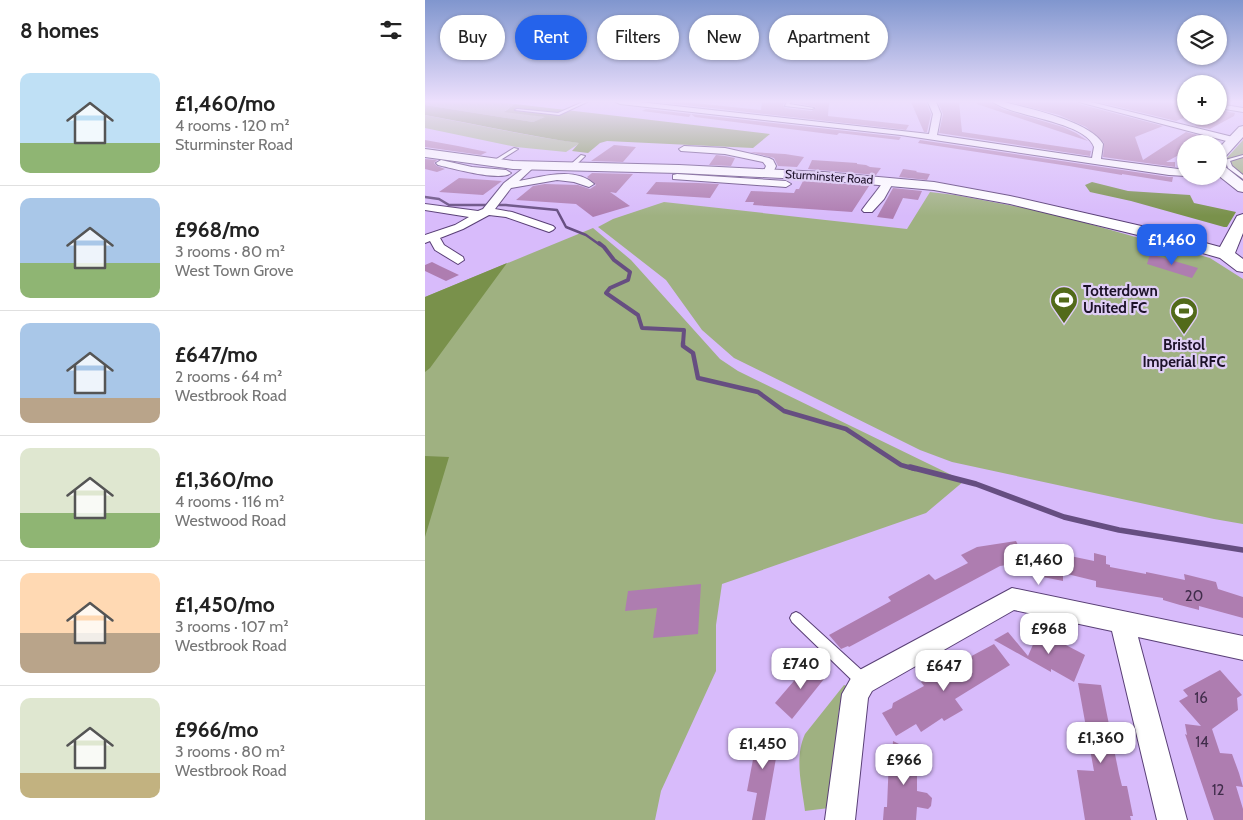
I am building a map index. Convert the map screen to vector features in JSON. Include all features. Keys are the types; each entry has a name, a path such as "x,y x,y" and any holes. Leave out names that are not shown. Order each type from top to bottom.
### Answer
{"street":[{"path":"954,140 1177,172"},
{"path":"1095,140 1099,151 1096,161"},
{"path":"684,149 725,151 766,160 771,166 767,173"},
{"name":"Sturminster Road","path":"425,153 492,163 530,166 720,175 767,173 889,181 971,192 1019,202 1226,254"},
{"path":"464,168 477,161"},
{"path":"441,163 506,173"},
{"path":"458,260 439,248 429,238 459,227 489,209 508,185 530,166"},
{"path":"677,177 720,175 743,185 786,184"},
{"path":"508,185 525,184 555,176 571,177 589,184"},
{"path":"1227,177 1243,188"},
{"path":"868,210 880,196 889,181"},
{"path":"425,207 489,209 549,228"},
{"path":"1243,219 1230,241 1226,254 1243,267"},
{"path":"840,820 855,694 863,682 1012,600 1243,648"},
{"path":"1122,622 1172,820"}],"lane":[{"path":"492,163 516,149"},
{"path":"571,167 583,156"},
{"path":"1243,156 1227,160 1230,167 1243,177"},
{"path":"796,618 863,682"}],"green space":[{"path":"484,140 562,140 580,143 566,152 516,147"},
{"path":"563,140 762,140 753,148 607,141 600,143 588,153 572,151 579,143"},
{"path":"1243,140 1243,140 1243,179 1227,167 1227,158"},
{"path":"1092,182 1128,191 1190,195 1194,203 1236,212 1227,227 1224,227 1131,201 1090,192 1085,185"},
{"path":"930,192 1047,212 1210,258 1243,279 1243,524 952,462 920,450 734,358 702,330 666,280 598,227 613,219 664,202 907,229"},
{"path":"593,228 631,260 720,359 738,371 964,481 926,513 722,584 716,625 716,671 661,791 655,820 425,820 425,297"},
{"path":"507,263 430,368 425,372 425,297"},
{"path":"425,456 449,457 425,537"},
{"path":"844,685 847,686 839,709 829,808 805,811 799,762 802,743 805,734"}],"building":[{"path":"426,140 487,152 481,155 425,147"},
{"path":"922,140 1173,177 1172,182 918,143"},
{"path":"987,140 1018,140 1091,151 1090,156"},
{"path":"1101,140 1136,140 1143,160 1173,140 1177,140 1177,156 1166,162 1175,162 1175,167 1103,157 1104,143"},
{"path":"614,145 636,147 623,162 591,161"},
{"path":"750,152 804,157 797,167 778,166 774,158"},
{"path":"716,155 735,158 731,166 709,165"},
{"path":"425,159 437,160 434,163 445,169 437,172 425,169"},
{"path":"812,160 857,163 881,168 876,175 808,169"},
{"path":"903,169 930,174 927,180 899,177"},
{"path":"592,173 633,174 616,193 610,192 630,206 593,217 576,204 516,200 533,186 545,184 578,185 590,189 596,185 587,177"},
{"path":"459,178 502,181 483,195 439,192"},
{"path":"803,181 869,186 852,212 753,205 754,202 745,202 751,191 794,193 796,189 799,189"},
{"path":"656,182 719,184 710,198 646,194"},
{"path":"893,188 922,191 918,200 903,198 893,219 877,217"},
{"path":"1150,254 1198,268 1192,278 1147,264"},
{"path":"432,262 459,275 446,281 425,271 425,265"},
{"path":"1016,541 1018,545 1094,561 1094,553 1106,556 1106,564 1110,565 1110,567 1185,580 1184,574 1216,582 1218,589 1243,597 1243,618 1199,606 1199,610 1163,600 1163,598 1096,587 1096,581 1063,573 1063,581 1043,577 1043,567 1021,563 1000,566 849,647 841,649 829,635 891,601 888,597 929,574 935,580 968,563 961,555 977,547"},
{"path":"701,584 698,634 653,638 657,608 625,611 628,591"},
{"path":"1039,631 1085,655 1074,682 1051,669 1051,672 994,640 1008,632 1028,656"},
{"path":"994,644 1010,665 955,699 963,710 944,721 942,718 921,732 916,724 896,736 882,713 892,708 893,703 924,686 921,682 937,672 940,677 966,662 966,659"},
{"path":"811,661 828,674 792,719 775,703"},
{"path":"1220,670 1242,695 1237,698 1238,710 1212,729 1220,753 1232,754 1239,773 1243,787 1236,786 1243,809 1243,820 1214,820 1185,734 1187,735 1185,724 1201,726 1179,701 1188,696 1183,690"},
{"path":"1078,683 1101,685 1122,786 1127,786 1133,816 1130,816 1131,820 1085,820 1077,770 1094,771"},
{"path":"759,728 781,730 765,820 752,820 757,793 747,791"},
{"path":"893,741 917,753 917,791 927,793 932,798 931,806 928,809 917,807 916,820 883,820 884,807 887,807 889,758 892,758"}],"waterway":[{"path":"425,197 439,199 449,205 506,205 557,210 566,227 586,235 600,245"},
{"path":"599,243 614,260 630,272 628,280 610,288 606,293 638,315 642,328 684,330 683,344"},
{"path":"683,344 693,353 698,378 758,392 784,411 846,429 901,465 915,469"},
{"path":"910,467 976,484 1064,517 1119,530 1243,550"}],"place":[{"name":"Totterdown United FC","path":"1064,324"},
{"name":"Bristol Imperial RFC","path":"1184,335"}]}
